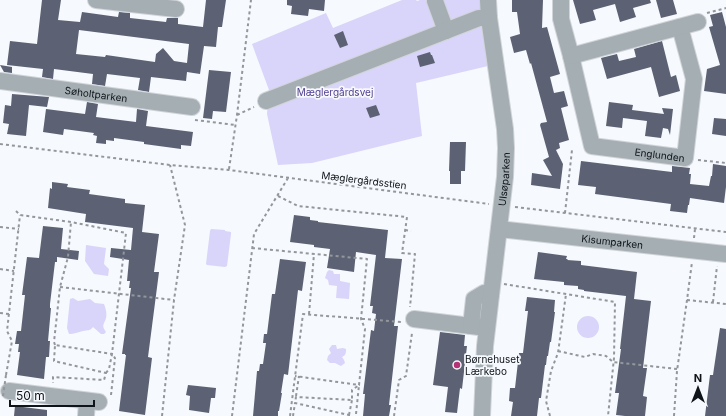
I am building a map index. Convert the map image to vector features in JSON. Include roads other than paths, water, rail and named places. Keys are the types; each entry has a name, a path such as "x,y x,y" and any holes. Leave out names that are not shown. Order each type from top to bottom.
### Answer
{"street":[{"path":"96,0 176,9"},
{"name":"Ulsøparken","path":"482,416 484,358 479,327 492,288 494,237 502,206 506,148 505,129 489,18 488,0"},
{"name":"Englunden","path":"561,0 561,19 592,146 685,158 694,79 680,27"},
{"path":"435,1 446,31"},
{"path":"266,101 479,18 489,18"},
{"path":"571,56 698,22"},
{"name":"Søholtparken","path":"0,81 192,107"},
{"name":"Kisumparken","path":"494,237 722,253"},
{"path":"412,313 479,327"},
{"name":"Ulsøparken","path":"473,416 484,358"},
{"path":"6,388 95,405"}],"place":[{"name":"Børnehuset Lærkebo","path":"457,365"}],"park label":[{"name":"Mæglergårdsvej","path":"335,92"}]}
